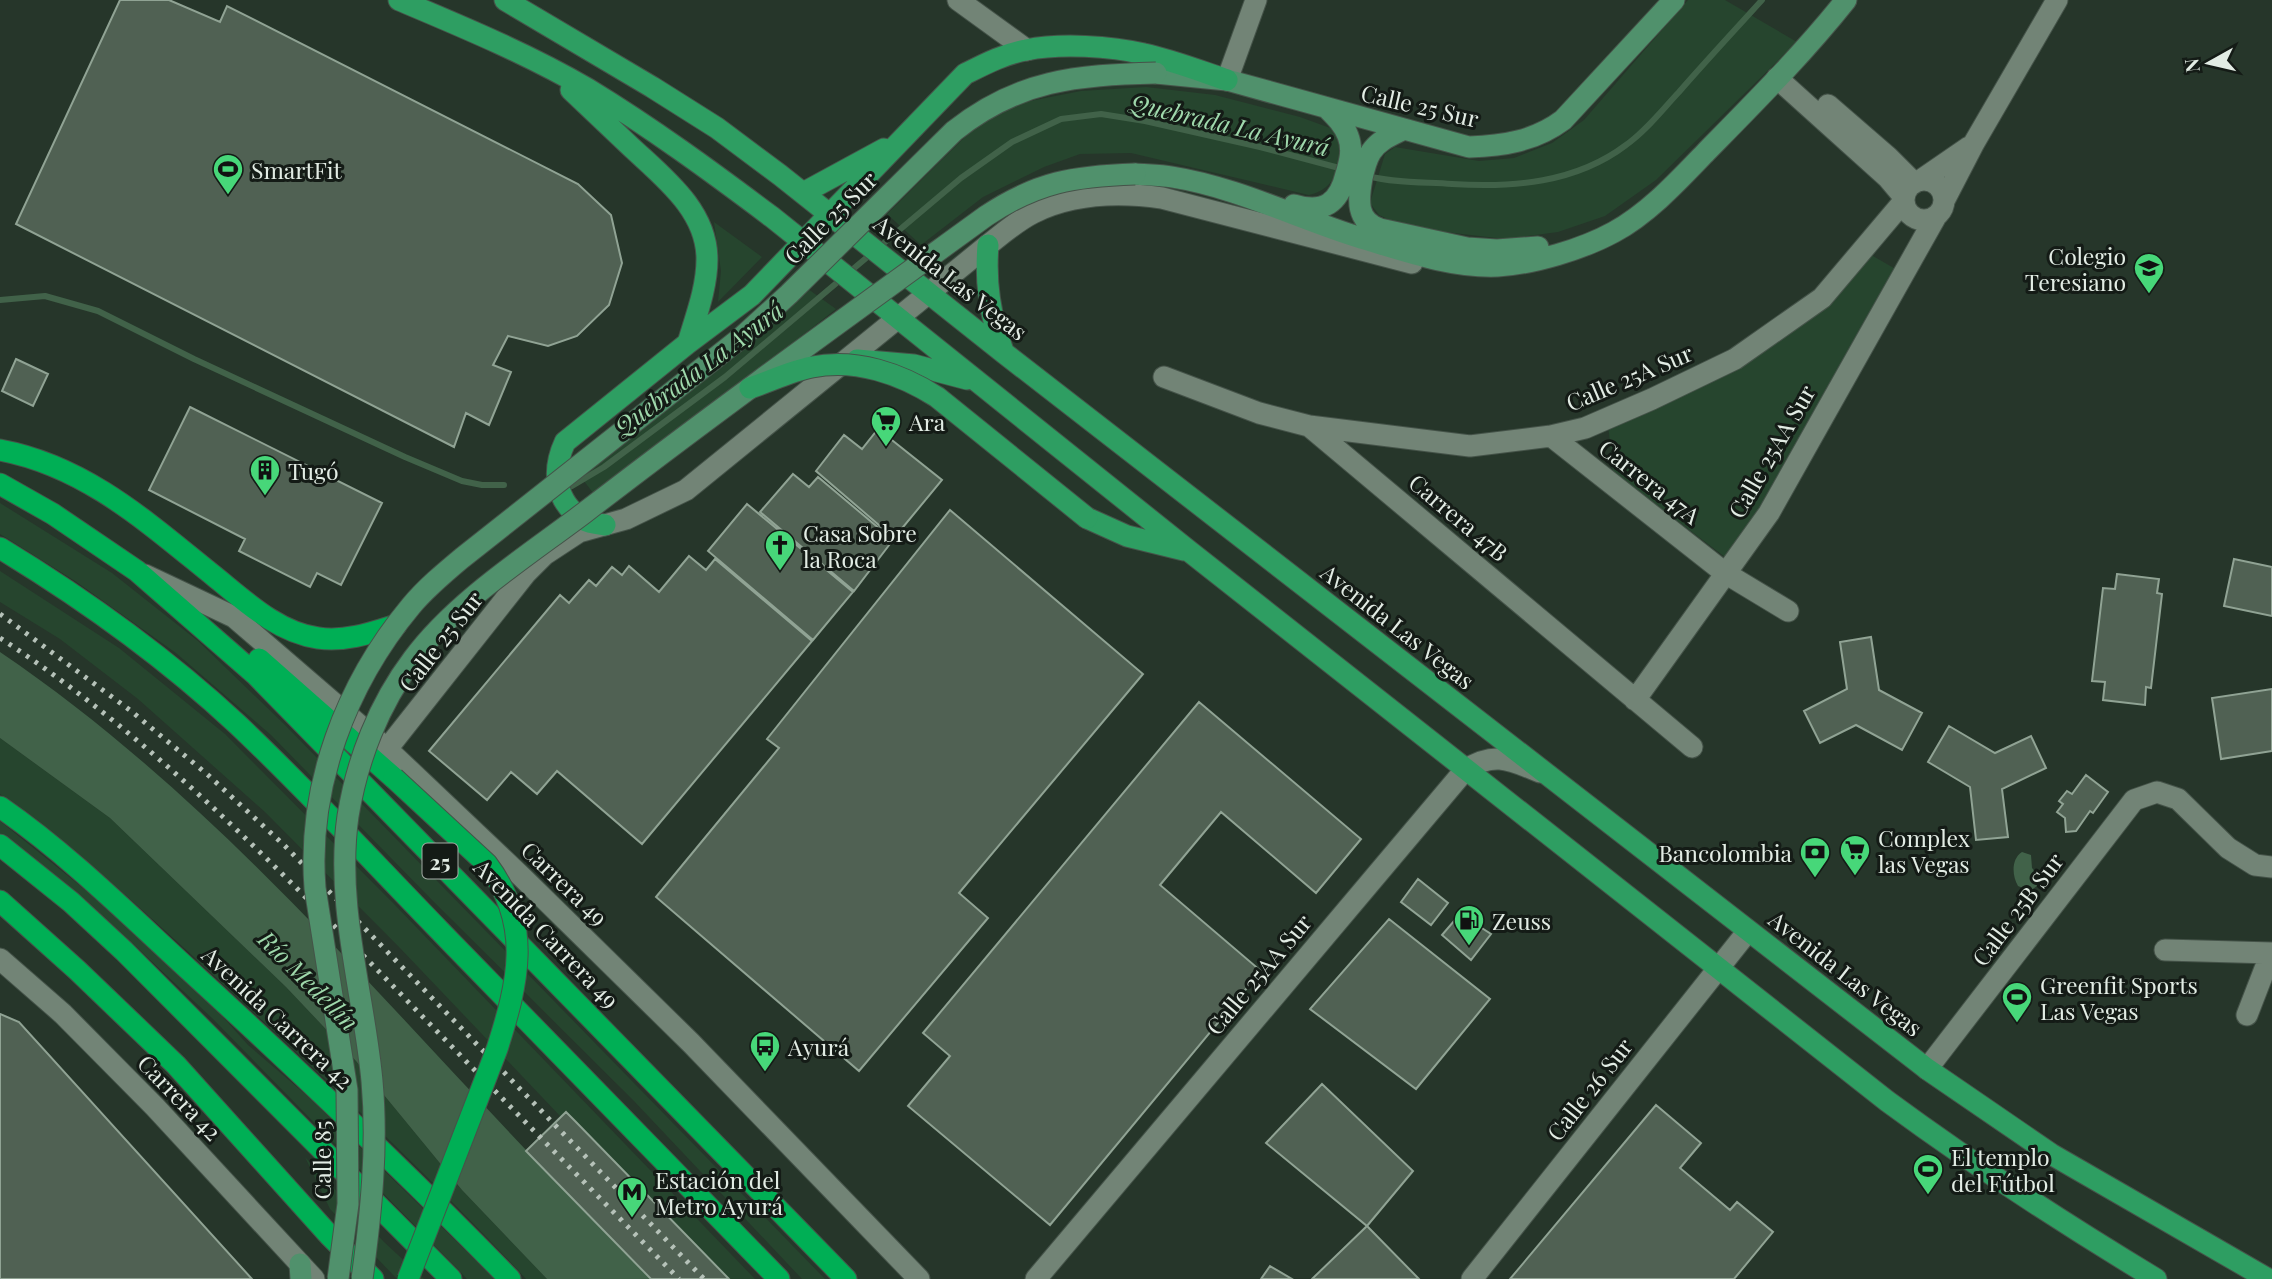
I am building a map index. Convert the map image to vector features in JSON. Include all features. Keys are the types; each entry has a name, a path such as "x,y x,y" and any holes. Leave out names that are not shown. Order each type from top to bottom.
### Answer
{"highway":[{"path":"8,452 64,469 96,485 131,509 259,612 292,631 318,638 345,638 367,635 396,625"},
{"name":"Avenida Carrera 49","path":"0,484 53,514 137,571 215,636 297,714 846,1279"},
{"name":"25","path":"0,548 120,628 180,674 236,723 335,820 779,1279"},
{"path":"137,571 222,626 394,778 487,864 511,909 519,956 507,1016 497,1049 408,1279"},
{"name":"Avenida Carrera 42","path":"0,807 75,866 259,1034 423,1189 510,1279"},
{"path":"0,845 72,902 124,951 451,1279"},
{"path":"0,901 176,1065 314,1219 373,1279"}],"main road":[{"path":"399,0 546,67 626,113 690,157 804,243 975,382 1718,970 1965,1159 2156,1279"},
{"name":"Avenida Las Vegas","path":"505,0 565,33 717,128 1927,1069 2051,1154 2268,1279"},
{"name":"Calle 25 Sur","path":"332,1000 312,857 317,808 321,786 344,719 359,685 396,625 433,583 461,558 743,336 970,118 986,107 1023,90 1104,74 1156,73 1227,80 1469,148 1510,144 1547,132 1578,105 1674,0"},
{"name":"Calle 25 Sur","path":"362,1279 373,1173 372,1083 349,924 345,862 348,816 373,727 396,685 432,636 475,596 750,388 1004,204 1035,190 1070,178 1135,174 1172,177 1435,259 1497,266 1547,256 1615,232 1666,191 1821,32 1846,0"},
{"path":"605,525 584,520 561,494 556,474 557,458 565,442 752,295 965,74 987,62 1027,50 1055,47 1111,48 1145,54 1227,80"},
{"path":"546,67 681,195 701,226 707,257 706,279 688,343"},
{"path":"1328,109 1347,133 1359,158 1352,188 1360,212 1373,227 1467,248 1497,250 1543,247 1615,232"},
{"path":"1359,158 1402,130"},
{"path":"803,193 901,140"},
{"path":"1135,174 1224,183 1308,209 1331,203 1352,188"},
{"path":"988,245 987,292 993,324 1004,353"},
{"path":"848,359 914,365 975,382"},
{"path":"750,388 797,371 825,365 848,365 891,374 915,383 937,397 1087,517 1127,536 1189,551"},
{"name":"Calle 85","path":"332,1000 347,1090 348,1204 338,1279"}],"street":[{"path":"958,0 1027,50"},
{"path":"1227,80 1255,0"},
{"name":"Calle 25A Sur","path":"1945,199 1974,143 2057,0"},
{"path":"1781,73 1888,178 1911,190 1934,183 1943,192 1945,199 1942,210 1934,218 1923,221 1912,216 1911,190"},
{"name":"Calle 25A Sur","path":"1309,426 1470,446 1550,436 1585,428 1735,359 1822,298 1911,190 1974,143"},
{"name":"Calle 25 Sur","path":"387,749 526,573 561,542 579,533 649,510 686,490 1014,224 1041,209 1084,197 1120,193 1162,198 1423,266 1461,270 1497,266"},
{"name":"Calle 25AA Sur","path":"1635,700 1769,513 1934,218"},
{"name":"Carrera 47B","path":"1164,377 1259,413 1309,426 1692,747"},
{"name":"Carrera 47A","path":"1550,436 1725,573 1788,611"},
{"name":"Carrera 49","path":"137,571 234,617 387,749 691,1043 919,1279"},
{"name":"Calle 25AA Sur","path":"1036,1279 1465,770 1490,758 1505,758 1546,774"},
{"name":"Calle 25B Sur","path":"1927,1069 2134,800 2157,792 2178,799 2228,848 2255,865 2272,867"},
{"name":"Calle 26 Sur","path":"1472,1279 1748,931"},
{"path":"2165,950 2272,953 2248,1015"},
{"name":"Carrera 42","path":"0,958 63,1014 155,1107 305,1274"}],"shaded area":[{"path":"1688,0 1725,0 1797,42 1656,180 1605,216 1558,232 1505,239 1445,232 1390,220 1379,215 1370,203 1385,154 1395,147 1479,161 1514,158 1552,143 1584,120"},
{"path":"1146,87 1215,95 1300,117 1333,129 1340,149 1334,178 1320,191 1309,195 1131,153 1080,154 1044,167 983,197 921,245 887,214 976,126 1020,103 1081,91"},
{"path":"714,222 762,257 718,302 721,271"},
{"path":"1866,252 1899,271 1767,507 1725,557 1613,472 1608,424 1766,349"},
{"path":"808,289 836,309 597,498 577,472"},
{"path":"0,503 112,573 198,641 285,725 825,1279 802,1279 634,1101 271,735 176,653 75,581 0,534"},
{"path":"0,571 119,648 225,734 393,903 755,1279 729,1279 566,1112 561,1117 400,948 265,812 138,699 60,639 0,602"},
{"path":"0,738 110,818 286,987 356,1061 462,1190 547,1279 526,1279 390,1141 189,952 97,870 0,794"},
{"path":"0,821 114,913 206,998 248,1045 311,1099 495,1279 467,1279 213,1019 118,930 50,871 0,833"},
{"path":"305,1157 384,1242 424,1279 397,1279 330,1209"}],"water":[{"name":"Río Medellín","path":"0,652 74,705 211,823 340,951 651,1279 547,1279 462,1190 356,1061 286,987 110,818 0,738"},
{"path":"2022,852 2031,855 2032,868 2038,875 2037,886 2030,891 2018,886 2015,877 2014,863"}],"building":[{"path":"120,0 169,0 220,22 227,6 578,184 611,215 622,263 609,305 577,336 548,346 508,336 493,365 511,372 489,425 466,413 454,447 16,224"},
{"path":"16,359 48,374 33,406 2,391"},
{"name":"Tugó","path":"190,407 382,503 341,585 317,573 310,587 239,551 245,539 149,490"},
{"path":"878,429 942,480 894,538 816,471 844,435 862,449"},
{"path":"878,429 942,480 894,538 816,471 844,435 862,449"},
{"path":"793,474 809,487 818,477 893,540 854,591 760,512"},
{"path":"793,474 809,487 818,477 893,540 854,591 760,512"},
{"name":"Casa Sobre la Roca","path":"747,504 853,592 813,640 708,551"},
{"path":"950,510 1143,674 959,893 988,918 859,1071 656,897 779,748 767,739"},
{"path":"689,556 706,570 715,559 812,641 642,844 557,771 537,794 511,772 487,800 429,751 560,595 569,603 589,580 596,586 612,567 622,575 629,566 659,592"},
{"path":"2234,559 2272,567 2272,616 2224,606"},
{"path":"2117,574 2159,579 2157,593 2162,594 2151,688 2146,687 2145,705 2103,700 2105,682 2092,681 2103,588 2115,589"},
{"path":"1871,637 1879,690 1922,713 1902,750 1856,725 1820,743 1804,711 1847,689 1840,642"},
{"path":"2272,689 2272,751 2221,759 2212,698"},
{"path":"1199,702 1361,839 1316,893 1221,812 1160,885 1261,971 1050,1225 908,1106 950,1056 923,1033"},
{"path":"1949,726 1995,753 2031,736 2046,768 2002,789 2008,837 1976,840 1970,787 1928,762"},
{"path":"2086,775 2108,792 2076,831 2066,832 2065,818 2057,812 2063,804 2059,801 2067,791 2072,794"},
{"name":"Zeuss","path":"1418,879 1448,903 1431,925 1401,902"},
{"name":"Zeuss","path":"1460,914 1491,934 1471,960 1442,935"},
{"path":"1389,919 1490,999 1416,1089 1310,1009"},
{"path":"0,1014 19,1022 252,1279 0,1279"},
{"path":"1322,1084 1413,1171 1367,1226 1266,1143"},
{"path":"1656,1105 1701,1143 1680,1168 1730,1210 1737,1202 1773,1232 1734,1279 1510,1279"},
{"name":"Estación del Metro Ayurá","path":"566,1112 729,1279 651,1279 526,1151"},
{"path":"1367,1226 1419,1279 1312,1279"},
{"path":"1270,1266 1292,1279 1261,1279"}],"waterway":[{"name":"Quebrada La Ayurá","path":"1367,176 1409,182 1497,185 1543,180 1586,168 1607,158 1640,133 1762,0"},
{"name":"Quebrada La Ayurá","path":"572,486 604,467 725,377 961,178 1012,142 1061,119 1101,114 1145,121 1343,169"},
{"name":"Quebrada La Ayurá","path":"0,300 45,296 98,311 194,359 405,457 462,481 504,485"}],"railway":[{"path":"0,614 131,711 208,775 285,846 704,1279"},
{"path":"0,638 105,714 156,756 253,845 679,1279"}],"place":[{"name":"SmartFit","path":"228,196"},
{"name":"Colegio Teresiano","path":"2149,295"},
{"name":"Ara","path":"886,448"},
{"name":"Tugó","path":"265,497"},
{"name":"Casa Sobre la Roca","path":"780,572"},
{"name":"Complex las Vegas","path":"1855,877"},
{"name":"Bancolombia","path":"1815,879"},
{"name":"Zeuss","path":"1469,947"},
{"name":"Greenfit Sports Las Vegas","path":"2017,1024"},
{"name":"Ayurá","path":"765,1073"},
{"name":"El templo del Fútbol","path":"1928,1196"},
{"name":"Estación del Metro Ayurá","path":"632,1219"}]}
